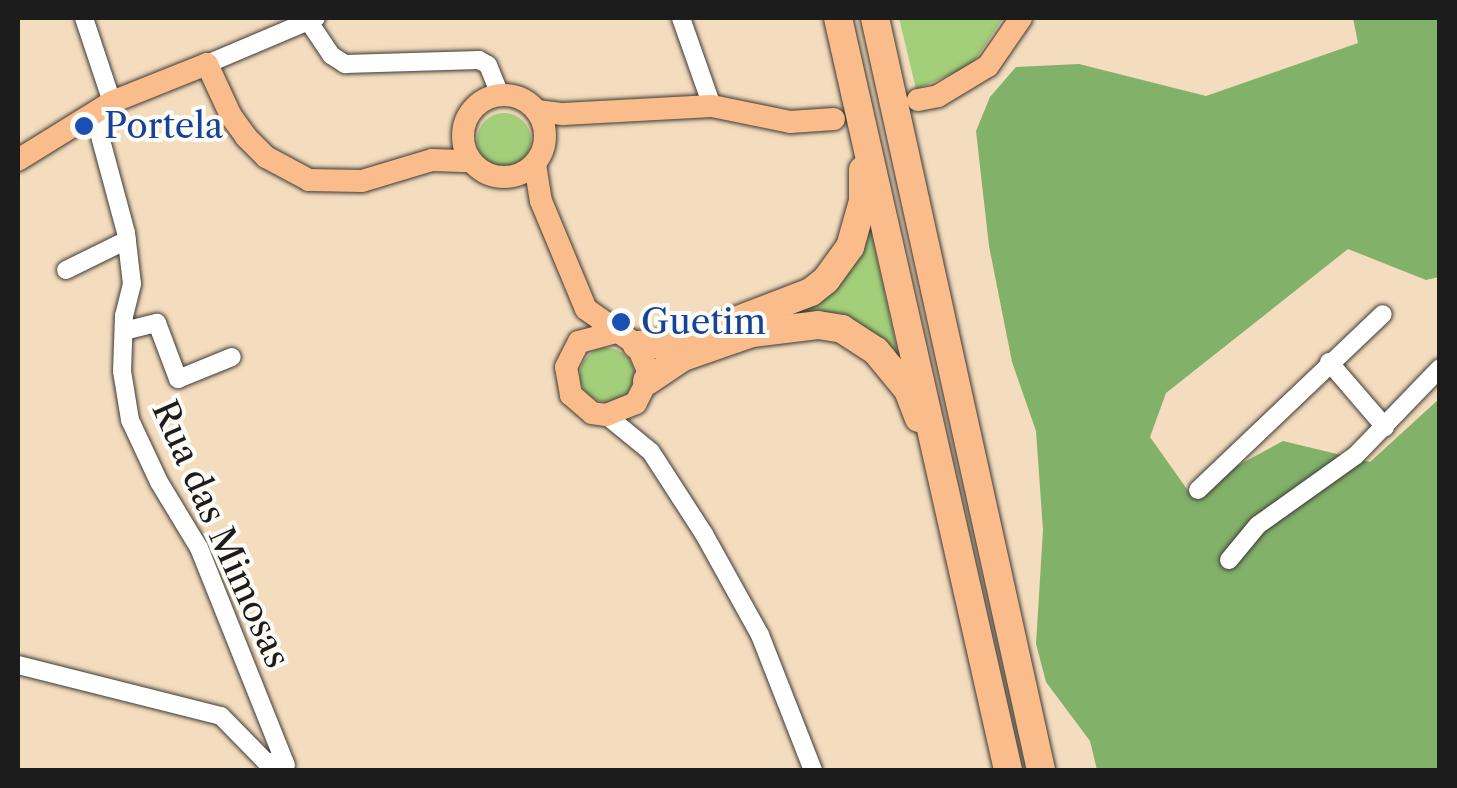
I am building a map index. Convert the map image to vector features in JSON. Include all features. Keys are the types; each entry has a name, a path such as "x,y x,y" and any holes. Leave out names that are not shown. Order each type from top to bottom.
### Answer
{"highway":[{"path":"838,18 1008,770"},
{"path":"875,18 1041,770"},
{"path":"625,339 678,343 789,303 826,280 850,246 858,225 863,201 864,128"},
{"path":"642,392 684,357 752,333 794,325 842,329 876,351 908,390 936,460"}],"main road":[{"path":"918,100 938,96 988,66 1021,18"},
{"path":"18,160 103,108 207,64 231,116 246,137 266,156 309,180 362,181 432,160 470,161"},
{"path":"432,160 462,130 480,102 500,95 527,101 536,111 541,201 581,299 593,318 625,339 644,356 642,392 606,416 580,406 570,395 566,367 579,342 589,336 625,339"},
{"path":"536,111 564,114 712,106 790,122 834,119"},
{"path":"504,178 611,110"},
{"path":"462,130 470,161 479,170 504,178 534,212 575,313 579,342"}],"street":[{"name":"Rua das Mimosas","path":"18,665 222,716 265,761 286,764 198,548 159,482 130,420 122,371 132,284 127,240 84,18"},
{"path":"681,18 712,106"},
{"path":"207,64 313,20 331,56 346,64 479,60 488,65 500,95"},
{"path":"66,270 127,240"},
{"path":"1198,490 1383,314"},
{"name":"Rua das Mimosas","path":"124,331 157,323 178,379 232,358"},
{"path":"1329,362 1385,427"},
{"path":"1229,560 1258,524 1326,478 1385,427 1440,368"},
{"path":"642,392 651,452"},
{"path":"606,416 651,452 704,534 760,636 813,770"}],"green space":[{"path":"899,18 1003,18 971,66 916,89"},
{"path":"1353,18 1439,18 1439,277 1426,280 1348,249 1166,393 1150,437 1189,492 1283,441 1370,462 1439,399 1439,770 1097,770 1090,741 1046,682 1036,644 1043,530 1036,431 1012,362 989,246 976,131 990,97 1016,67 1079,64 1206,96 1358,43"},
{"path":"504,113 523,121 531,140 523,159 504,167 485,159 477,140 485,121"},
{"path":"869,222 901,368 789,312"},
{"path":"607,348 626,356 634,375 626,394 607,402 588,394 580,375 588,356"}],"place":[{"name":"Portela","path":"84,126"},
{"name":"Guetim","path":"621,322"}]}
